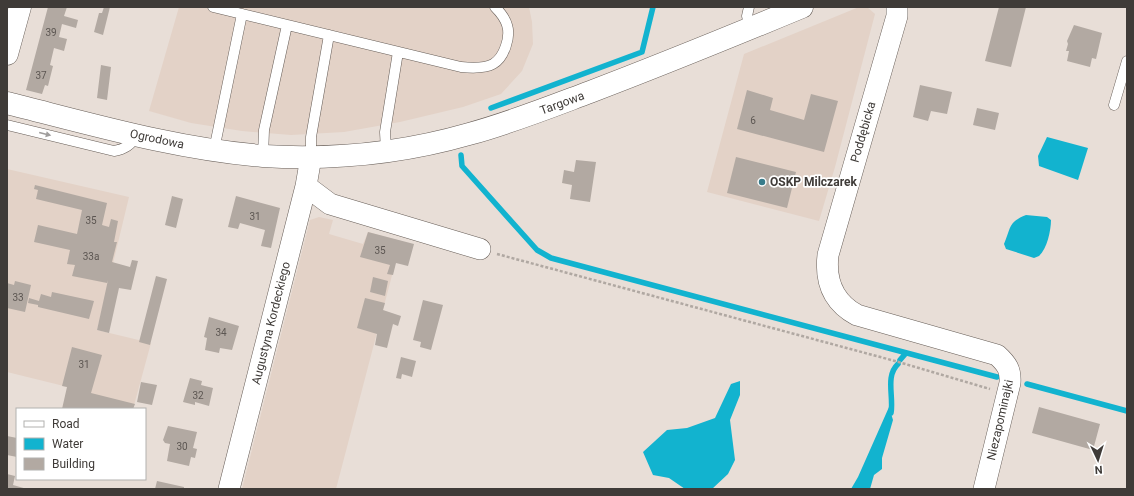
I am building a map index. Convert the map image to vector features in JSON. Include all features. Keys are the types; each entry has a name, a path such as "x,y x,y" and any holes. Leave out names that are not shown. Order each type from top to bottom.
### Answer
{"main road":[{"path":"7,54 20,7"},
{"name":"Targowa","path":"311,157 386,151 438,142 514,120 614,83 802,7"},
{"name":"Ogrodowa","path":"7,103 136,136 214,150 263,156 311,157"}],"street":[{"name":"Poddębicka","path":"897,7 897,16 828,255 827,268 831,290 846,309 857,315 997,355"},
{"name":"Augustyna Kordeckiego","path":"229,489 306,186 311,157"},
{"path":"306,186 330,204 480,249"},
{"name":"Niezapominajki","path":"984,489 1011,374 1009,368 997,355"}],"lane":[{"path":"213,7 238,11 287,25 461,67 477,68 493,64 503,53 508,39 508,26 502,15 495,7"},
{"path":"749,7 747,16 750,29"},
{"path":"214,150 238,11"},
{"path":"263,156 264,130 287,25"},
{"path":"311,157 311,137 329,35"},
{"path":"386,151 385,132 398,52"},
{"path":"1114,105 1127,61"},
{"path":"7,125 114,151 131,144 136,136"}],"path":[{"path":"480,249 887,359 1007,394"}],"shaded area":[{"path":"179,7 529,7 532,22 533,44 522,71 501,94 463,107 400,122 344,132 291,135 242,131 191,123 149,111"},
{"path":"859,7 867,7 875,14 835,167 819,221 707,192 744,54"},
{"path":"7,169 129,197 97,330 151,343 133,408 75,408 80,390 7,372"},
{"path":"319,217 333,220 329,234 363,244 368,232 401,241 336,489 242,489 310,220"}],"water":[{"path":"1047,137 1088,148 1078,180 1039,166 1038,156"},
{"path":"1026,215 1047,217 1051,220 1049,234 1044,249 1039,256 1034,258 1006,249 1004,244 1013,223"},
{"path":"740,381 740,395 730,420 735,460 728,474 712,489 685,489 669,478 653,475 643,452 667,430 687,428 715,418 731,384"},
{"path":"889,407 893,420 882,458 882,469 874,475 870,489 851,489 858,477"}],"building":[{"path":"48,7 67,7 64,16 78,20 76,28 62,24 59,37 67,39 64,51 54,48 50,65 53,66 48,86 45,85 42,94 26,90"},
{"path":"104,7 110,7 103,35 94,32 99,13 102,13"},
{"path":"999,7 1026,7 1011,67 985,61"},
{"path":"1074,25 1102,33 1096,59 1092,58 1090,67 1067,61 1069,51 1066,51 1068,44 1067,41"},
{"path":"101,65 111,67 107,100 97,98"},
{"path":"920,85 952,92 947,114 931,111 928,121 913,117"},
{"path":"747,90 773,98 770,110 804,120 811,94 838,101 824,152 737,129"},
{"path":"977,108 999,113 995,130 973,125"},
{"name":"OSKP Milczarek","path":"736,157 796,172 787,208 727,193"},
{"path":"576,160 596,162 590,202 570,199 572,185 562,183 564,170 574,172"},
{"path":"35,185 107,203 102,225 109,227 111,219 118,221 114,242 117,242 112,262 130,267 132,260 138,261 131,290 119,288 109,333 97,330 108,280 107,283 72,276 75,265 67,264 70,250 34,242 38,225 77,234 82,210 36,199 38,190 34,189"},
{"path":"172,196 183,199 176,228 165,225"},
{"path":"236,196 280,208 271,248 261,246 265,230 240,223 238,229 228,227"},
{"path":"368,232 414,244 408,266 396,263 393,275 387,274 390,265 360,257"},
{"path":"156,276 167,279 150,345 139,342"},
{"path":"373,277 388,281 385,296 370,292"},
{"path":"15,281 31,285 25,312 7,308 7,283 14,285"},
{"path":"52,292 94,301 89,319 38,307 38,305 28,303 29,298 39,301 41,294 51,297"},
{"path":"365,298 385,303 383,310 401,316 398,326 393,324 387,348 375,345 377,334 357,328"},
{"path":"423,300 443,305 431,350 420,347 421,342 413,340"},
{"path":"209,317 239,326 232,350 220,348 219,353 205,350 207,338 204,337"},
{"path":"72,347 102,355 91,393 135,404 133,408 62,408 67,387 62,386"},
{"path":"401,357 416,361 412,377 402,374 401,379 396,378"},
{"path":"190,378 202,381 201,385 213,388 209,406 195,402 195,405 183,402"},
{"path":"141,382 157,385 152,405 137,402"},
{"path":"1039,407 1100,424 1093,450 1032,433"},
{"path":"168,426 197,432 193,448 197,449 195,458 191,457 189,466 167,461 170,444 165,443 163,440"},
{"path":"7,436 16,438 16,457 7,455"},
{"path":"7,474 15,476 13,485 27,489 7,489"},
{"path":"157,481 184,487 184,489 155,489"}],"waterway":[{"path":"491,108 642,52 653,7"},
{"path":"461,155 462,166 537,250 551,258 997,377"},
{"path":"900,360 906,353"},
{"path":"891,413 891,381 894,369 898,364"},
{"path":"1027,384 1127,411"}],"place":[{"name":"OSKP Milczarek","path":"762,182"}]}
